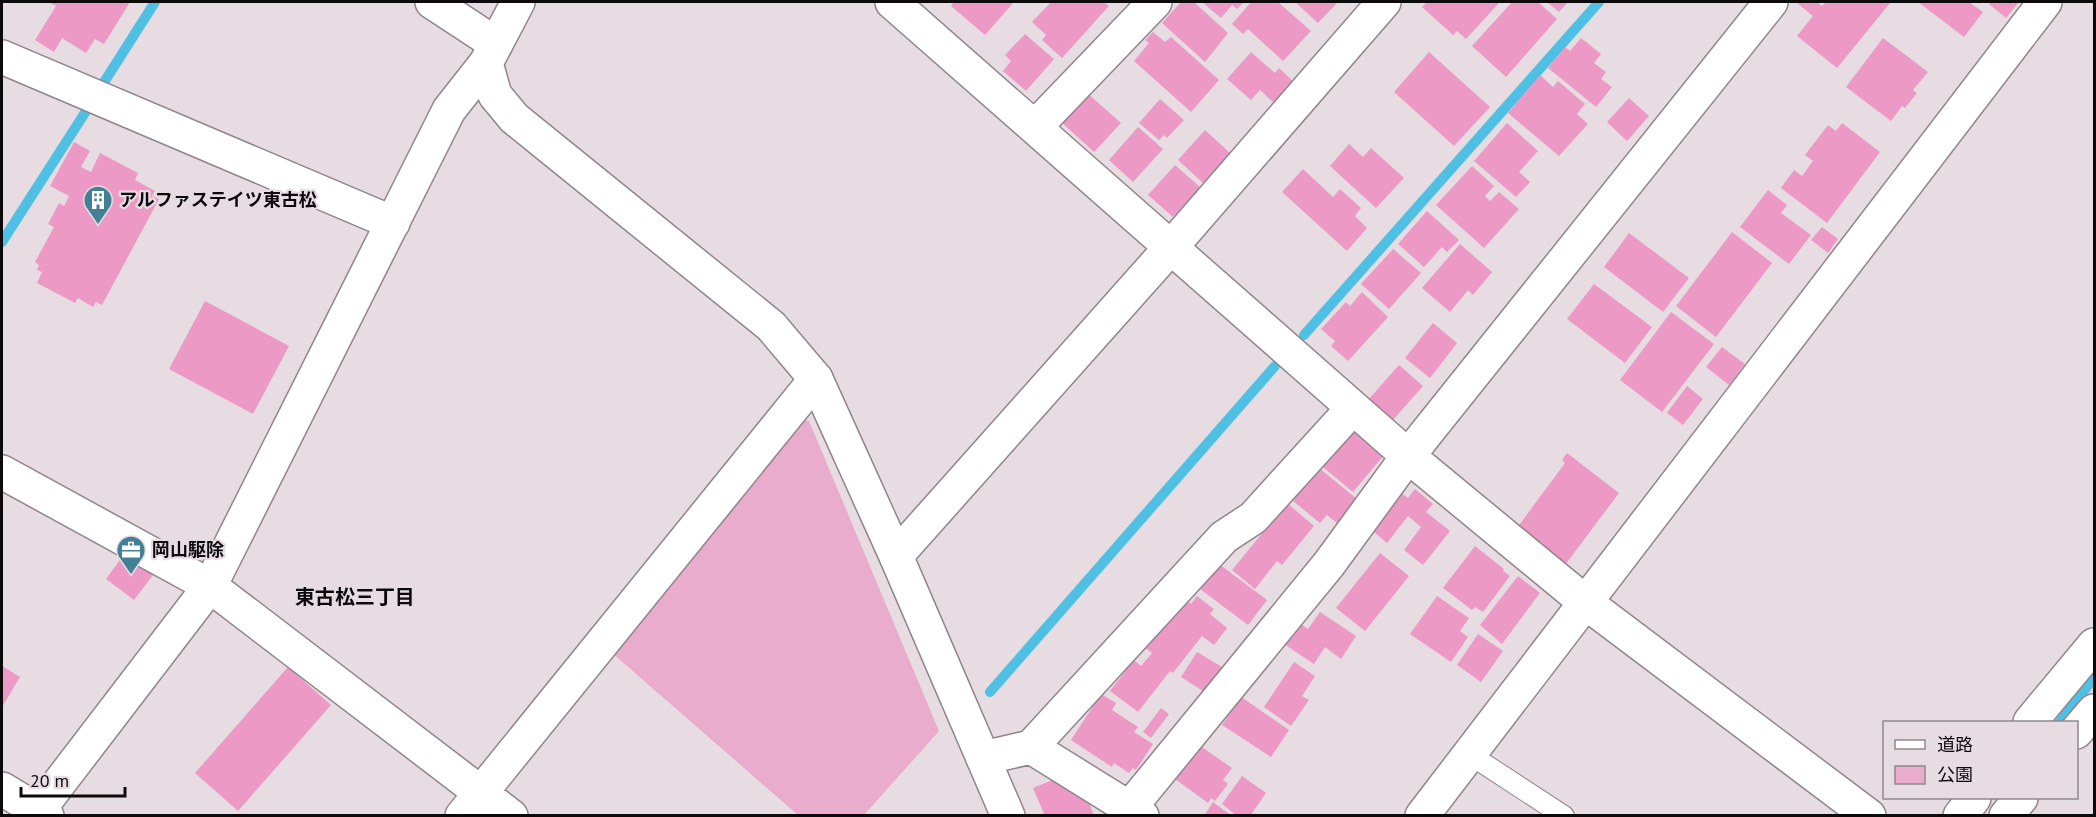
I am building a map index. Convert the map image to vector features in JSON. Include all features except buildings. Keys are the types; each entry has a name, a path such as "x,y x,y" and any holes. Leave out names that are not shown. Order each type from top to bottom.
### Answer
{"street":[{"path":"432,2 491,54 495,95 514,118 771,326 816,380 896,556 1008,816"},
{"path":"2,789 39,814 210,586 449,110 491,54 518,2"},
{"path":"892,2 1408,456 1585,602 1869,816"},
{"path":"1035,127 1155,2"},
{"path":"896,556 1172,246 1384,2"},
{"path":"1031,747 1131,813 1329,564 1408,456 1772,2"},
{"path":"1422,816 2045,2"},
{"path":"2,57 393,223"},
{"path":"472,804 816,380"},
{"path":"983,758 1031,747 1224,537 1253,518 1353,408"},
{"path":"2,472 210,586 472,804 511,816"},
{"path":"2032,721 2094,645"},
{"path":"2078,730 2094,711"},
{"path":"1960,816 1973,799"},
{"path":"2006,816 2020,799"}],"lane":[{"path":"1469,754 1564,816"}],"green space":[{"path":"799,419 809,421 939,731 864,815 798,815 612,653"}],"waterway":[{"path":"101,87 155,2"},
{"path":"1304,335 1599,2"},
{"path":"2,242 88,108"},
{"path":"990,692 1275,366"},
{"path":"2061,721 2094,678"}],"place":[{"name":"アルファステイツ東古松","path":"98,226"},
{"name":"岡山駆除","path":"131,576"}],"district":[{"name":"東古松三丁目","path":"355,597"}]}
